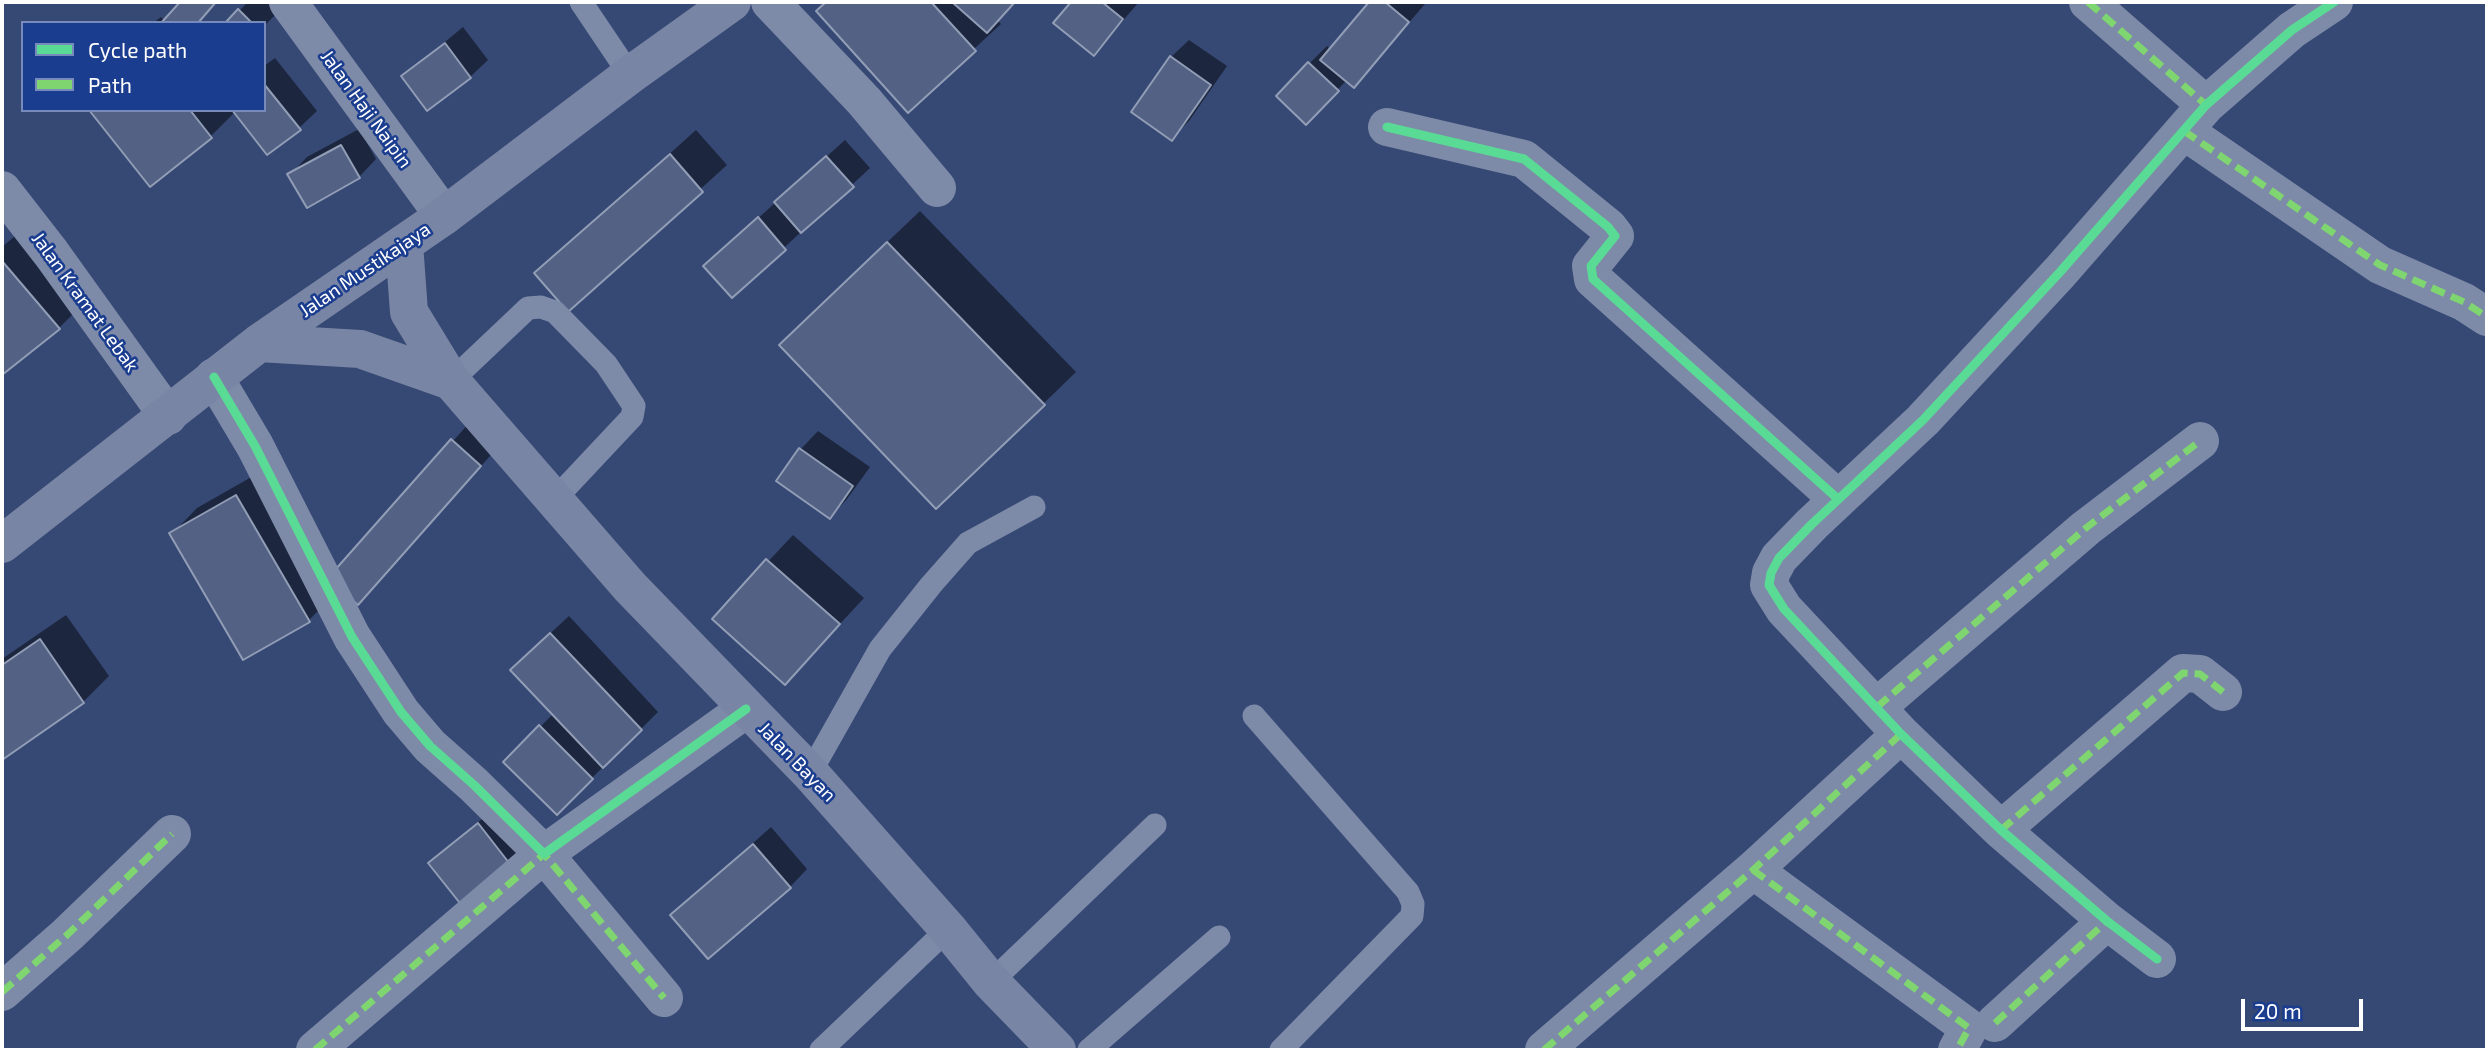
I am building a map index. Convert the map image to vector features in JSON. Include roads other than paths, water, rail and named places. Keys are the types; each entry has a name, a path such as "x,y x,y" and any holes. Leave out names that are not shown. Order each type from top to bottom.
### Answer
{"main road":[{"name":"Jalan Mustikajaya","path":"2,544 168,416 214,377 444,216 629,75 732,2"},
{"name":"Jalan Bayan","path":"404,244 409,312 451,382 629,587 810,773 948,929 991,982 1057,1050"},
{"name":"Jalan Bayan","path":"260,343 360,349 451,382"}],"street":[{"name":"Jalan Haji Naipin","path":"288,2 444,216"},
{"path":"770,2 864,101 937,188"},
{"path":"2088,2 2195,118 2380,265 2464,302 2487,317"},
{"path":"2157,958 2107,921 2001,830 1889,721 1784,609 1769,585 1771,573 1779,558 1923,420 2060,272 2195,118 2292,30 2334,2"},
{"path":"1387,127 1524,159 1608,227 1615,236 1591,266 1593,279 1839,499"},
{"name":"Jalan Kramat Lebak","path":"2,190 51,253 168,416"},
{"path":"214,377 255,446 352,637 401,712 430,746 544,855 664,998"},
{"path":"1544,1050 1753,870 1889,721 2086,528 2200,441"},
{"path":"2001,830 2183,673 2200,674 2224,692"},
{"path":"315,1050 544,855 746,709"},
{"path":"2,992 67,935 172,834"},
{"path":"1753,870 1969,1028 1957,1050"},
{"path":"1995,1023 2107,921"}],"lane":[{"path":"580,2 629,75"},
{"path":"451,382 528,308 541,307 555,312 606,364 634,406 632,417 555,499"},
{"path":"810,773 880,649 931,585 968,544 1034,507"},
{"path":"1254,716 1408,892 1413,905 1412,916 1281,1050"},
{"path":"991,982 1156,825"},
{"path":"821,1050 948,929"},
{"path":"1089,1050 1219,937"}]}
